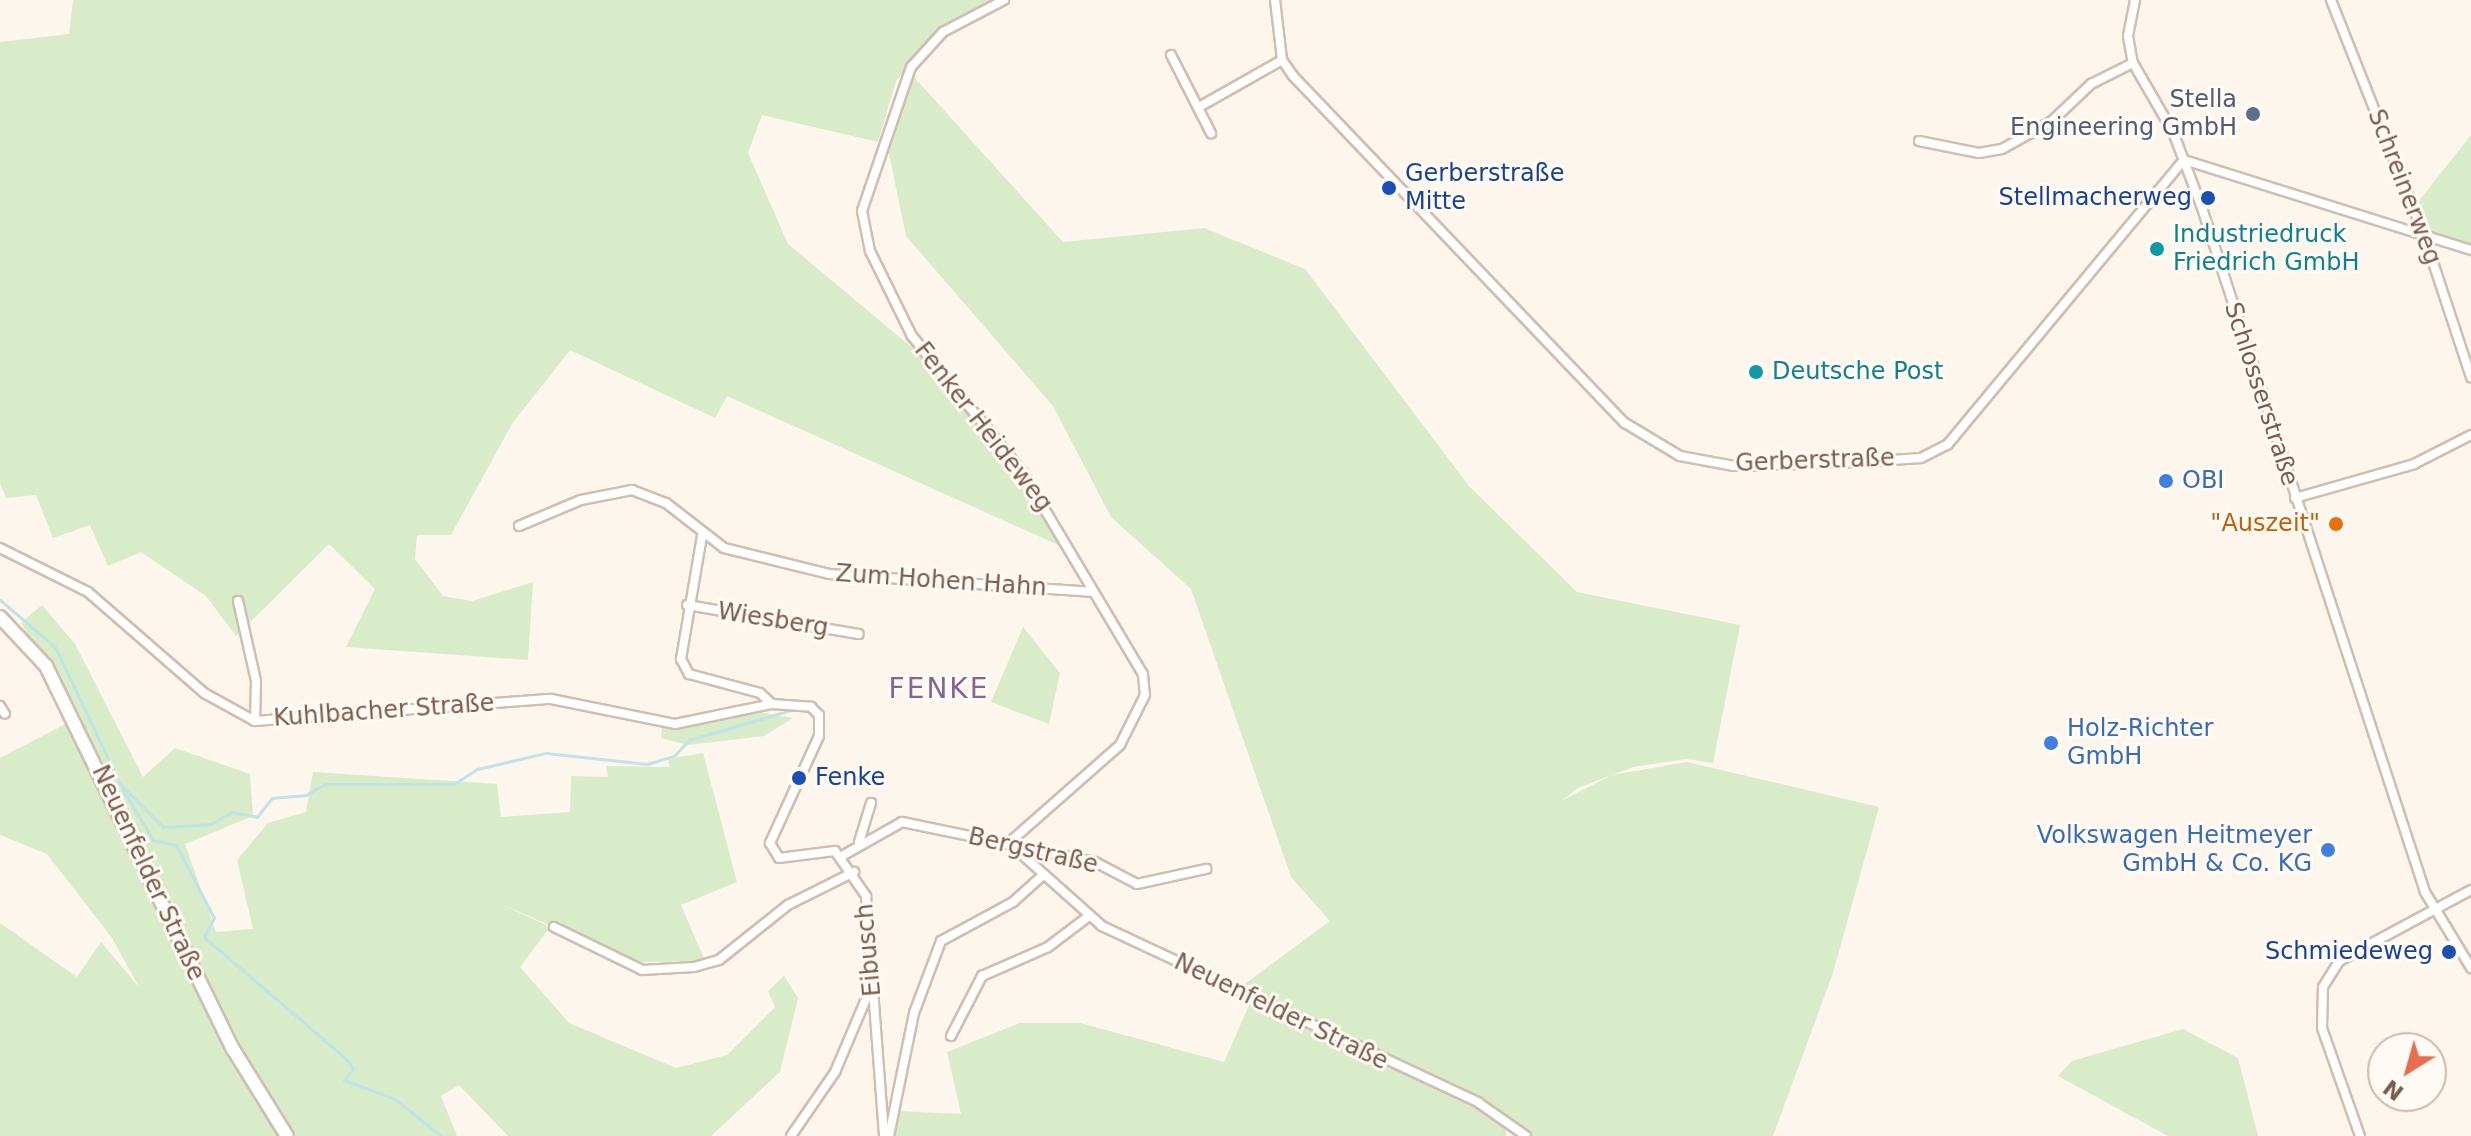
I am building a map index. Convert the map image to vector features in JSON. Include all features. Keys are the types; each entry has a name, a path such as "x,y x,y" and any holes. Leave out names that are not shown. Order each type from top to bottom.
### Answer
{"main road":[{"name":"Neuenfelder Straße","path":"0,617 46,666 233,1049 287,1136"}],"street":[{"name":"Fenker Heideweg","path":"1004,0 943,32 911,67 865,194 864,230 912,336 1023,473 1090,592 1130,647 1145,695 1111,754 1009,843"},
{"path":"1199,107 1282,60 1275,0"},
{"name":"Schlosserstraße","path":"2135,0 2128,36 2133,63 2184,160 2433,909 2471,968"},
{"name":"Schreinerweg","path":"2331,0 2424,235 2471,377"},
{"path":"1171,55 1211,133"},
{"name":"Gerberstraße","path":"1282,60 1625,423 1680,456 1734,466 1921,458 1948,444 2184,160"},
{"path":"1919,141 1979,153 2002,149 2052,121 2091,84 2133,63"},
{"path":"2184,160 2471,250"},
{"path":"2295,498 2414,464 2471,435"},
{"name":"Zum Hohen Hahn","path":"519,526 581,500 632,490 666,503 702,536 829,574 1090,592"},
{"path":"702,536 680,649 689,674 760,693 772,704 808,706 821,727 770,833 773,852 792,859 826,847 842,856"},
{"name":"Kuhlbacher Straße","path":"0,548 88,592 204,693 255,721 551,699 675,724 772,704"},
{"path":"238,601 256,681 255,721"},
{"name":"Wiesberg","path":"687,605 859,634"},
{"path":"859,842 871,803"},
{"name":"Bergstraße","path":"842,856 859,842 902,822 1095,862 1149,885 1206,869"},
{"name":"Neuenfelder Straße","path":"1009,843 1089,916 1290,1020 1479,1103 1526,1136"},
{"name":"Eibusch","path":"842,856 866,896 887,1136"},
{"path":"554,927 642,970 694,967 719,960 788,905 854,872"},
{"path":"887,1136 914,1013 941,941 1013,902 1042,876"},
{"path":"2360,1136 2322,1028 2323,987 2339,961 2471,890"},
{"path":"951,1036 982,976 1048,947 1089,916"},
{"path":"791,1136 835,1072 872,985"}],"green space":[{"path":"73,0 1001,0 941,29 910,64 896,81 878,142 762,115 748,153 788,244 928,361 1009,458 1067,549 727,396 715,418 570,350 512,424 451,535 417,535 415,559 443,596 472,601 533,582 528,660 346,647 375,589 329,544 236,636 206,596 141,552 108,566 90,525 53,538 36,495 6,498 0,483 0,42 69,34"},
{"path":"914,77 1063,242 1204,228 1305,269 1469,486 1577,592 1740,625 1713,763 1686,759 1633,767 1612,775 1687,762 1879,807 1833,973 1773,1136 1532,1136 1497,1109 1283,1013 1242,986 1330,921 1291,877 1191,589 1111,517 1053,406 906,236 888,149","holes":["1612,775 1561,801 1578,788"]},
{"path":"2471,135 2471,246 2431,233 2418,202"},
{"path":"42,605 75,644 143,777 175,748 250,774 253,816 185,844 216,932 253,929 237,860 268,823 306,812 313,772 497,784 501,817 570,812 571,776 608,777 606,766 670,767 668,759 703,753 737,882 681,905 705,961 632,962 495,901 550,927 520,967 569,1023 676,1068 727,1055 775,1007 768,991 784,976 798,998 780,1072 711,1136 508,1136 459,1085 441,1096 457,1136 0,1136 0,923 77,977 101,942 139,987 112,938 47,854 0,835 0,758 79,717 21,623"},
{"path":"1023,627 1060,673 1049,724 991,702"},
{"path":"748,710 793,718 764,736 688,745 661,738 662,728"},
{"path":"1250,1003 1457,1096 1506,1126 1506,1136 893,1136 898,1111 961,1114 947,1052 1020,1023 1080,1023 1224,1062"},
{"path":"2183,1029 2238,1058 2258,1136 2168,1136 2058,1076 2072,1061"}],"waterway":[{"path":"0,600 55,647 120,784 163,827 211,824 232,812 257,817 272,798 306,795 325,784 454,784 477,769 546,753 647,764 674,756 689,740 791,710"},
{"path":"123,790 153,840 176,845 214,918 204,937 345,1058 353,1068 344,1080 395,1099 441,1136"}],"place":[{"name":"Stella Engineering GmbH","path":"2253,114"},
{"name":"Gerberstraße Mitte","path":"1389,188"},
{"name":"Stellmacherweg","path":"2208,198"},
{"name":"Industriedruck Friedrich GmbH","path":"2157,249"},
{"name":"Deutsche Post","path":"1756,372"},
{"name":"OBI","path":"2166,481"},
{"name":"\"Auszeit\"","path":"2336,524"},
{"name":"Holz-Richter GmbH","path":"2051,743"},
{"name":"Fenke","path":"799,778"},
{"name":"Volkswagen Heitmeyer GmbH & Co. KG","path":"2328,850"},
{"name":"Schmiedeweg","path":"2449,952"}],"district":[{"name":"FENKE","path":"939,689"}]}
